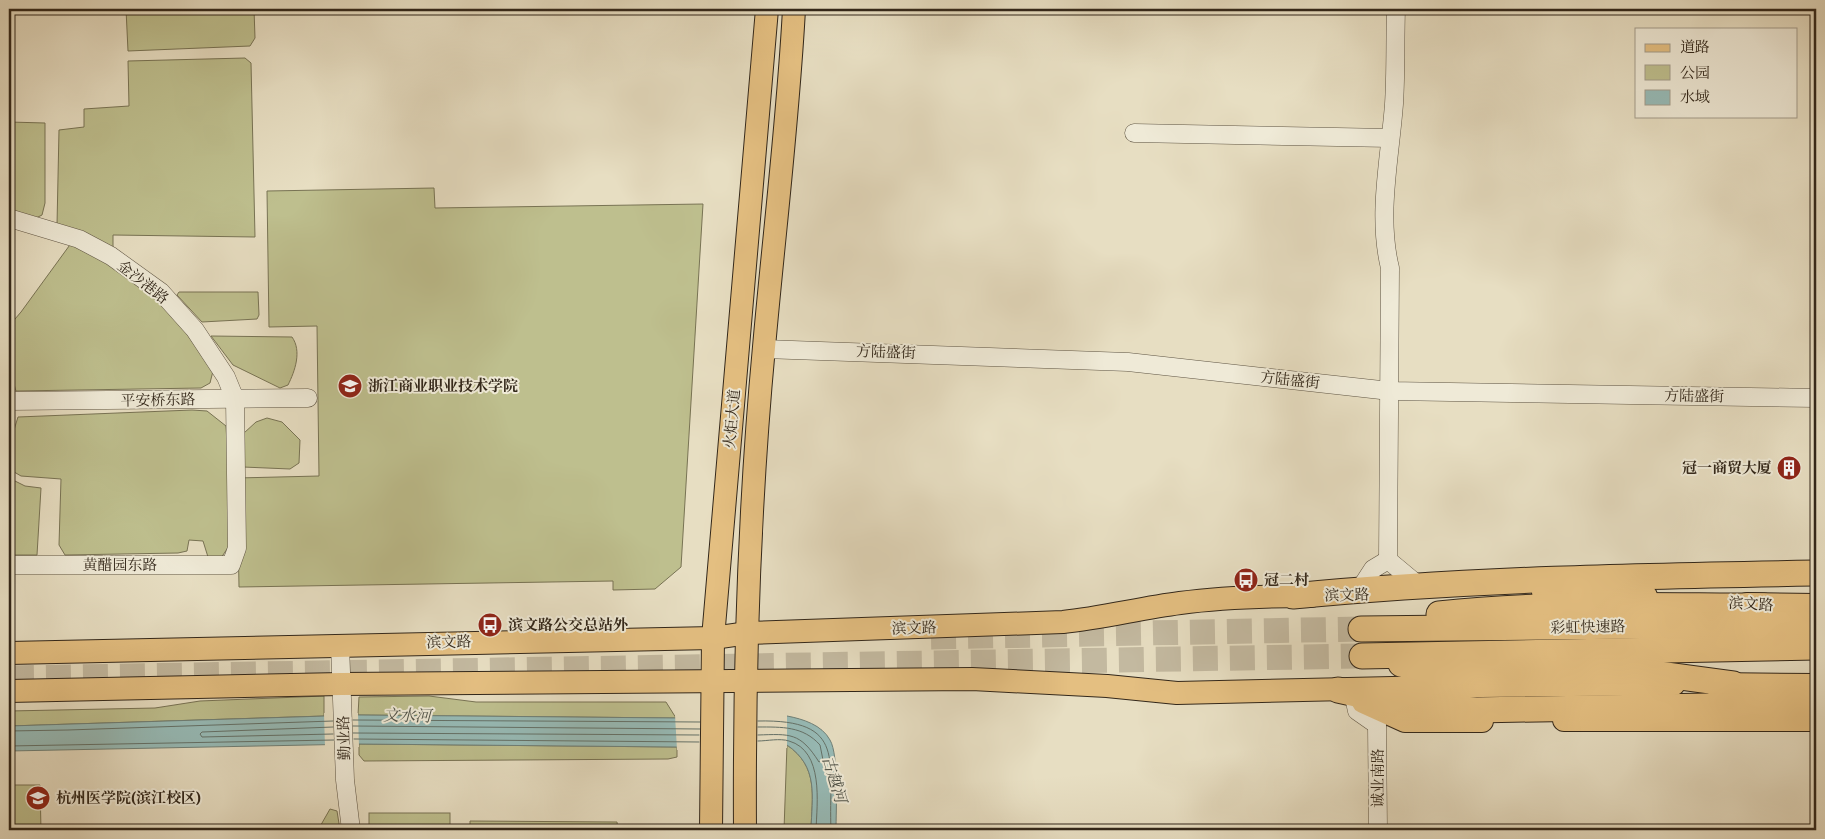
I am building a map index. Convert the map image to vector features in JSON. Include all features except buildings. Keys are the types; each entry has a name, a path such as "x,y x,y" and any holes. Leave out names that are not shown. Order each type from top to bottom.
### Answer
{"highway":[{"path":"1294,596 1418,585 1621,576 1816,573"},
{"name":"彩虹快速路","path":"1764,606 1596,606 1472,610 1408,618 1360,629 1816,624"},
{"name":"彩虹快速路","path":"1732,684 1636,671 1436,672 1362,656 1816,647"},
{"path":"1346,693 1406,705 1476,710 1617,706 1816,704"}],"main road":[{"name":"火炬大道","path":"711,830 713,638 767,9"},
{"name":"火炬大道","path":"744,830 744,706 764,349 794,9"},
{"name":"滨文路","path":"9,653 713,638 748,634 1062,622 1096,619 1179,603 1227,597 1591,591 1764,606 1816,605"},
{"path":"9,691 342,693 713,680 745,682 972,679 1098,685 1177,693 1346,693 1732,684 1816,685"},
{"path":"1346,693 1388,721 1816,720"}],"street":[{"path":"1388,560 1390,268 1385,247 1386,186 1394,103 1396,9"},
{"path":"1134,132 1390,138"},
{"name":"金沙港路","path":"9,218 79,239 110,256 161,292 195,330 226,376 235,399"},
{"name":"方陆盛街","path":"764,349 1128,362 1390,391 1816,398"},
{"name":"平安桥东路","path":"9,401 308,398"},
{"name":"黄醋园东路","path":"9,565 231,565 237,548 235,399"},
{"path":"1388,560 1418,585"},
{"path":"1360,589 1373,569 1388,560"},
{"name":"勤业路","path":"340,645 345,756 351,830"},
{"name":"诚业南路","path":"1378,830 1388,721"}],"green space":[{"path":"126,9 254,9 255,38 250,46 128,51"},
{"path":"245,58 251,63 255,237 113,235 113,249 57,225 59,130 84,127 84,109 129,106 128,61"},
{"path":"9,122 45,123 45,203 42,215 32,220 9,211"},
{"path":"434,188 435,208 703,204 681,567 655,589 613,590 613,581 239,587 237,478 319,476 317,326 269,327 267,191"},
{"path":"72,242 135,278 172,313 213,371 210,383 201,388 16,391 9,367 9,326"},
{"path":"179,292 258,292 259,315 257,319 202,322 177,295"},
{"path":"211,336 292,337 297,348 297,355 293,374 288,385 280,388 233,365"},
{"path":"207,411 226,426 233,540 221,558 208,557 203,541 189,540 187,551 178,553 65,555 59,545 61,479 21,476 9,469 9,446 18,417"},
{"path":"267,418 282,422 300,440 299,463 290,469 243,467 244,433 256,422"},
{"path":"9,478 25,486 41,488 37,555 9,555"},
{"path":"324,696 324,716 9,726 9,711 155,708 200,701"},
{"path":"429,696 476,702 666,702 676,718 358,715 359,697"},
{"path":"359,744 677,747 677,757 668,759 364,761 359,755"},
{"path":"787,745 797,754 809,773 812,794 811,830 784,830"},
{"path":"9,785 40,785 41,830 9,830"},
{"path":"330,809 337,811 340,830 318,830"},
{"path":"369,813 450,813 450,830 369,830"},
{"path":"470,821 617,822 618,830 470,830"}],"water":[{"name":"古越河","path":"358,715 676,718 793,717 806,721 822,730 833,747 836,784 836,830 811,830 812,794 809,773 797,754 787,745 677,747 359,744 9,751 9,726"}],"pier":[{"path":"324,713 358,713 359,747 325,748"},
{"path":"787,713 787,748 677,750 675,715"}],"tunnel":[{"path":"931,637 1361,629"},
{"path":"9,678 1362,656"}],"place":[{"name":"浙江商业职业技术学院","path":"350,386"},
{"name":"冠一商贸大厦","path":"1789,468"},
{"name":"冠二村","path":"1246,580"},
{"name":"滨文路公交总站外","path":"490,625"},
{"name":"杭州医学院(滨江校区)","path":"38,798"}],"water label":[{"name":"文水河","path":"407,715"}]}
